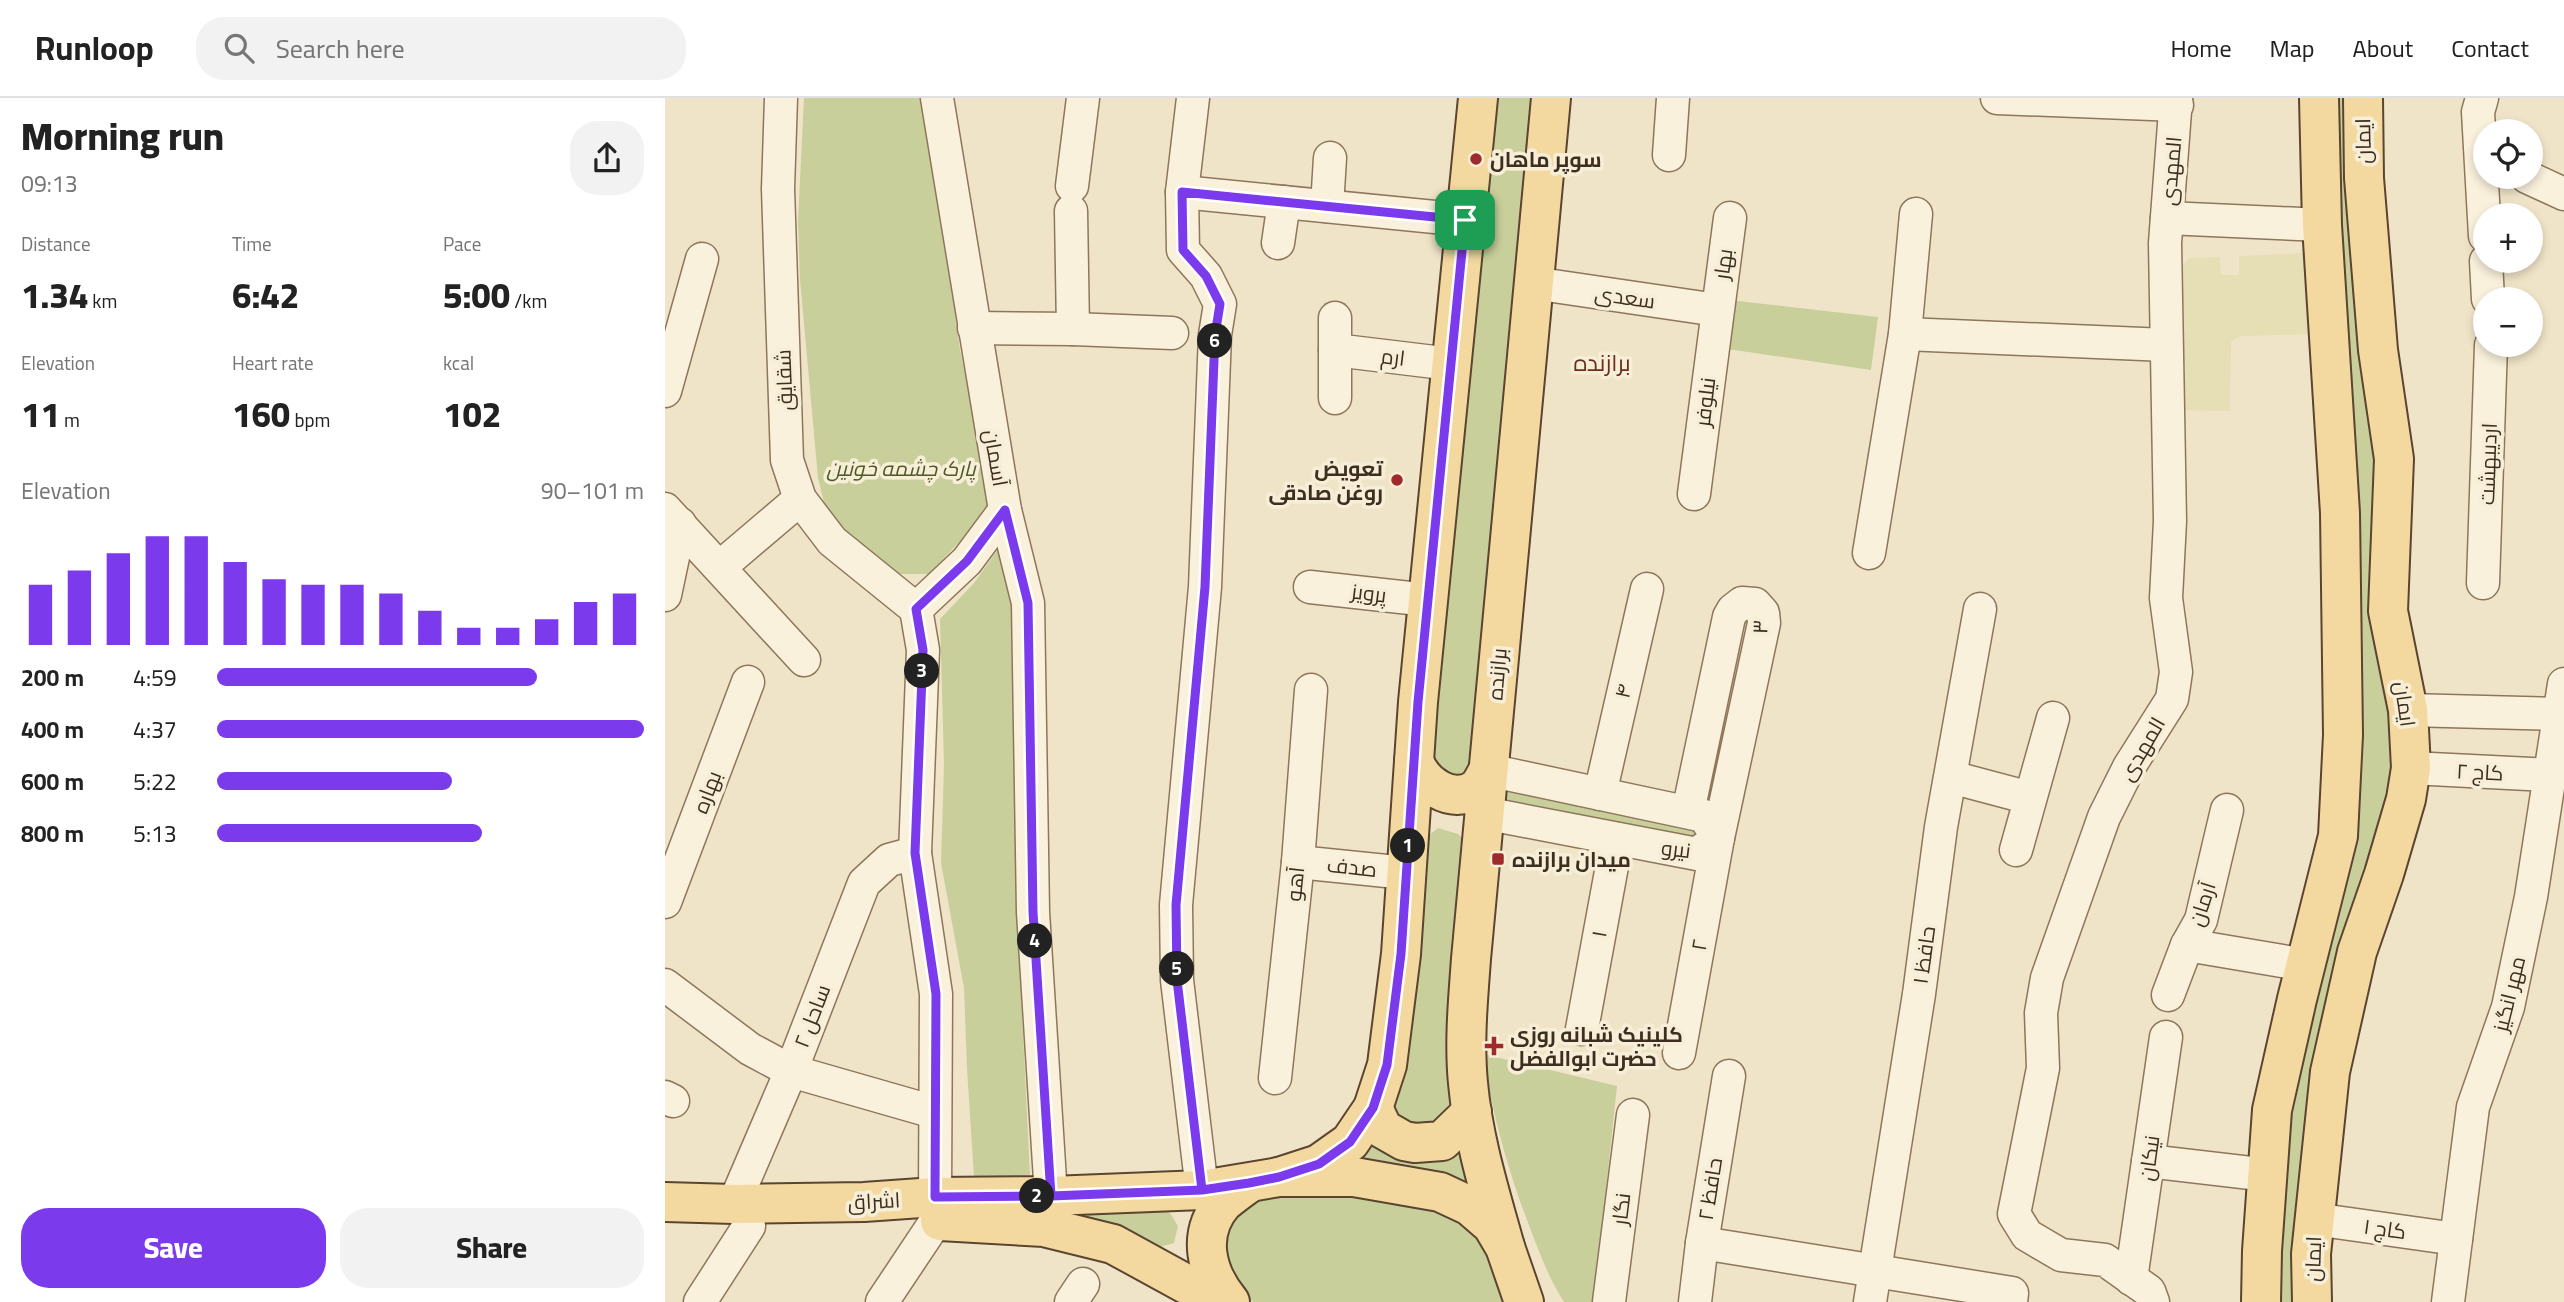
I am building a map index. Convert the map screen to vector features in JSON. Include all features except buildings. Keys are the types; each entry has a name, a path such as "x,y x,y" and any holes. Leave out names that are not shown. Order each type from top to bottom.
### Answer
{"main road":[{"path":"1230,1302 1217,1287 1206,1256 1206,1233 1223,1204 1264,1180 1319,1164 1350,1142 1373,1108 1387,1065 1401,954 1428,600 1478,98"},
{"name":"برازنده","path":"1505,1247 1487,1186 1472,1112 1468,1083 1467,1030 1483,826 1495,772 1533,284 1551,98"},
{"name":"ایمان","path":"2261,1302 2272,1110 2338,835 2343,735 2340,513 2322,225 2319,98"},
{"name":"ایمان","path":"2312,1302 2311,1254 2330,1072 2357,952 2406,799 2410,768 2408,710 2388,611 2394,459 2378,350 2364,178 2363,98"},
{"path":"1414,761 1428,784 1457,795 1477,788 1495,772"},
{"path":"1408,855 1425,824 1448,818 1483,826"},
{"path":"1373,1108 1383,1129 1404,1141 1415,1143 1442,1141 1472,1112"},
{"path":"1264,1180 1354,1177 1440,1192 1470,1206 1492,1225 1505,1247 1524,1302"},
{"name":"اشراق","path":"665,1202 741,1215 876,1220 936,1209 1051,1196 1186,1191 1264,1180"},
{"path":"1160,1270 1182,1254 1187,1231 1186,1191"},
{"name":"اشراق","path":"936,1209 1044,1227 1112,1244 1219,1302"},
{"name":"اشراق","path":"665,1229 741,1215"}],"street":[{"name":"شقایق","path":"781,98 778,189 787,460 800,499 832,541 916,609"},
{"name":"آسمان","path":"937,98 1005,510 1028,603 1033,912 1051,1196"},
{"path":"1073,328 1071,198 1083,98"},
{"path":"1186,1191 1176,905 1205,587 1215,335 1220,304 1206,276 1183,250 1182,192 1193,98"},
{"path":"1669,155 1672,98"},
{"path":"1997,98 2177,102"},
{"path":"2480,119 2482,98"},
{"name":"المهدی","path":"2153,1302 2149,1291 2105,1260 2061,1255 2028,1235 2014,1214 2043,1068 2041,1013 2047,978 2104,817 2129,767 2172,699 2176,672 2166,598 2170,507 2165,243 2177,102"},
{"path":"1327,206 1330,158"},
{"path":"2543,184 2564,194"},
{"path":"1182,192 1465,220"},
{"path":"1279,243 1284,202"},
{"path":"1870,553 1905,334 1916,214"},
{"name":"بهار","path":"1717,310 1730,218"},
{"path":"2167,218 2322,225"},
{"path":"665,391 702,259"},
{"name":"سعدی","path":"1533,284 1717,310"},
{"name":"نیلوفر","path":"1694,494 1717,310"},
{"path":"1335,318 1335,398"},
{"path":"974,328 1073,328 1172,333"},
{"path":"1905,334 2166,345"},
{"name":"ارم","path":"1335,350 1451,365"},
{"name":"اردیبهشت","path":"2483,583 2491,357"},
{"path":"720,567 800,499"},
{"path":"882,1302 936,1209 936,994 915,853 923,650 916,609 967,561 1005,510"},
{"path":"673,517 804,660"},
{"path":"665,595 673,517"},
{"name":"پرویز","path":"1310,587 1428,600"},
{"name":"۴","path":"1600,794 1647,589"},
{"name":"۳","path":"1688,812 1729,617 1742,603 1755,604 1763,612 1764,623 1718,838"},
{"name":"حافظ ۱","path":"1870,1302 1951,777 1980,609"},
{"name":"بهاره","path":"665,902 748,682"},
{"name":"آهو","path":"1275,1077 1311,690"},
{"path":"2408,710 2562,699"},
{"name":"مهر انگیز","path":"2448,1302 2473,1107 2508,1007 2531,897 2562,699"},
{"path":"2016,850 2053,718"},
{"name":"کاج ۲","path":"2410,768 2549,775"},
{"name":"نیرو","path":"1483,826 1617,839 1697,854 1718,838 1704,816 1495,772"},
{"path":"1951,777 2029,798"},
{"name":"آرمان","path":"2168,995 2187,945 2201,920 2227,810"},
{"name":"۲","path":"1679,1053 1718,838"},
{"name":"۱","path":"1582,1028 1617,839"},
{"name":"ساحل ۲","path":"700,1302 741,1215 791,1071 864,883 889,860 915,853"},
{"name":"صدف","path":"1297,862 1408,855"},
{"path":"2187,945 2306,965"},
{"path":"665,985 750,1049 791,1071 934,1112"},
{"name":"نیکان","path":"2131,1279 2166,1037"},
{"name":"حافظ ۲","path":"1695,1302 1729,1076"},
{"name":"نگار","path":"1609,1302 1633,1115"},
{"path":"2148,1161 2267,1175"},
{"name":"کاج ۱","path":"2314,1219 2456,1240"},
{"path":"1702,1242 2012,1293 2011,1302"}],"shaded area":[{"path":"2308,253 2311,334 2241,336 2231,342 2230,411 2177,410 2178,271 2189,258 2220,257 2221,275 2239,275 2239,256"}],"green space":[{"name":"پارک چشمه خونین","path":"804,98 926,98 960,350 993,497 960,541 929,574 896,574 828,519 818,478 800,280 798,221"},
{"path":"1486,98 1539,98 1478,776 1437,777 1426,727"},
{"path":"2324,98 2358,98 2403,710 2304,1302 2271,1302 2287,1112 2338,900"},
{"path":"1729,300 1878,317 1871,370 1721,348"},
{"path":"1002,544 1018,608 1022,1013 1030,1175 974,1177 964,988 941,863 944,765 940,619 974,583"},
{"path":"1506,784 1700,823 1708,836 1694,845 1501,808"},
{"path":"1438,828 1458,834 1473,848 1454,1106 1430,1134 1390,1119 1419,843"},
{"path":"1483,1054 1617,1086 1594,1302 1564,1302 1545,1266 1508,1164"},
{"path":"1370,1129 1464,1138 1473,1187 1341,1162"},
{"path":"1267,1190 1360,1190 1469,1216 1512,1302 1253,1302 1227,1274 1223,1224"},
{"path":"1153,1207 1170,1213 1178,1226 1174,1243 1156,1248 1012,1214"}],"place":[{"name":"سوپر ماهان","path":"1476,159"},
{"name":"تعویض روغن صادقی","path":"1397,480"},
{"name":"میدان برازنده","path":"1498,859"},
{"name":"کلینیک شبانه روزی حضرت ابوالفضل","path":"1494,1046"}],"district":[{"name":"برازنده","path":"1602,362"}],"route":[{"path":"1465,220 1182,192 1183,250 1206,276 1220,304 1215,335 1205,587 1176,905 1177,980 1202,1190 1111,1193 1051,1196 1033,912 1028,603 1005,510 967,561 916,609 923,650 915,853 936,994 935,1197 1051,1196 1202,1190 1279,1177 1319,1164 1350,1142 1373,1108 1387,1065 1401,954 1418,702 1465,220"}]}
